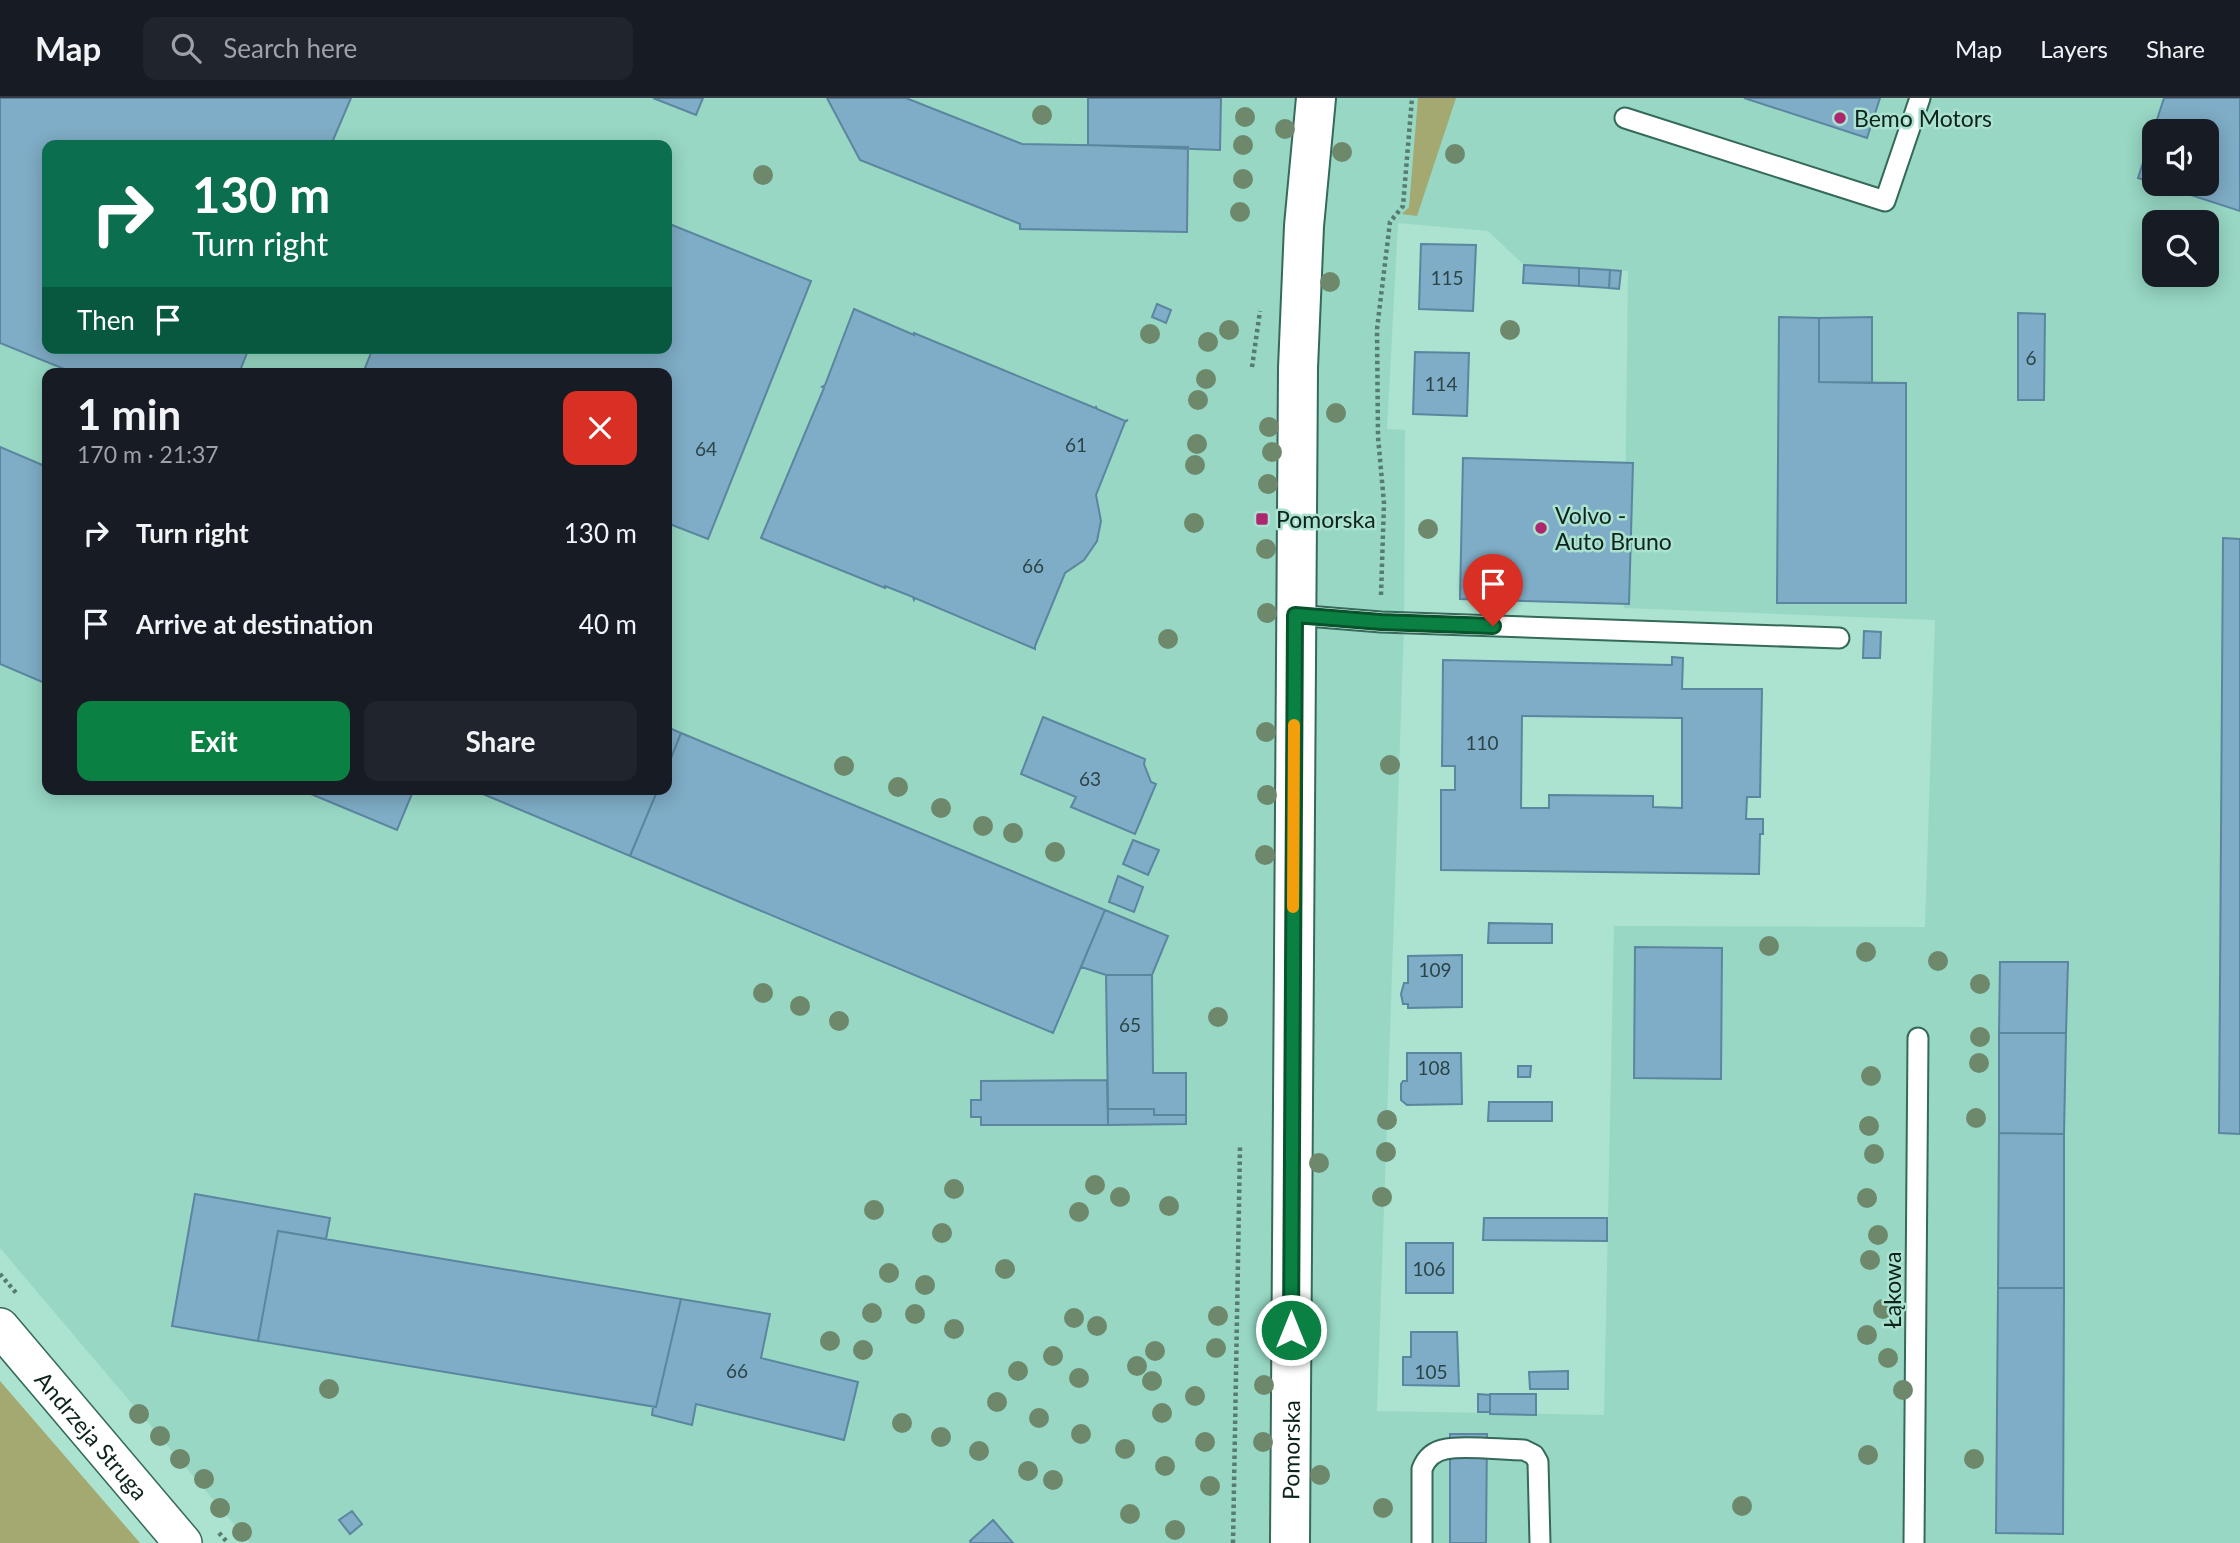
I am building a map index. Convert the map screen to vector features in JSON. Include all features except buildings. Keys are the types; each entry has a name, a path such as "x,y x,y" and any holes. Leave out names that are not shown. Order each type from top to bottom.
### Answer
{"street":[{"name":"Pomorska","path":"1290,1543 1299,323 1304,226 1316,98"},
{"name":"Andrzeja Struga","path":"0,1327 183,1543"}],"lane":[{"path":"1625,118 1885,201 1920,98"},
{"path":"1295,615 1381,622 1839,638"},
{"name":"Łąkowa","path":"1914,1543 1918,1038"},
{"path":"1422,1543 1422,1469 1425,1461 1434,1453 1446,1448 1524,1450 1534,1455 1538,1462 1540,1543"}],"path":[{"path":"1381,622 1384,503 1378,437 1377,329 1390,222 1403,206 1412,98"},
{"path":"1233,1543 1240,1147"}],"shaded area":[{"path":"0,98 2240,98 2240,1543 250,1543 0,1248","holes":["1398,223 1488,231 1524,265 1628,271 1624,608 1935,620 1925,927 1614,926 1604,1415 1377,1411 1404,624 1405,430 1387,429"]},
{"path":"1418,98 1456,98 1417,216 1402,214 1409,207"},
{"path":"0,1381 140,1543 0,1543"}],"slow traffic":[{"path":"1293,907 1294,725"}],"place":[{"name":"Bemo Motors","path":"1840,118"},
{"name":"Pomorska","path":"1262,519"},
{"name":"Volvo - Auto Bruno","path":"1541,528"}],"route":[{"path":"1291,1330 1295,615 1381,622 1493,626"}]}
